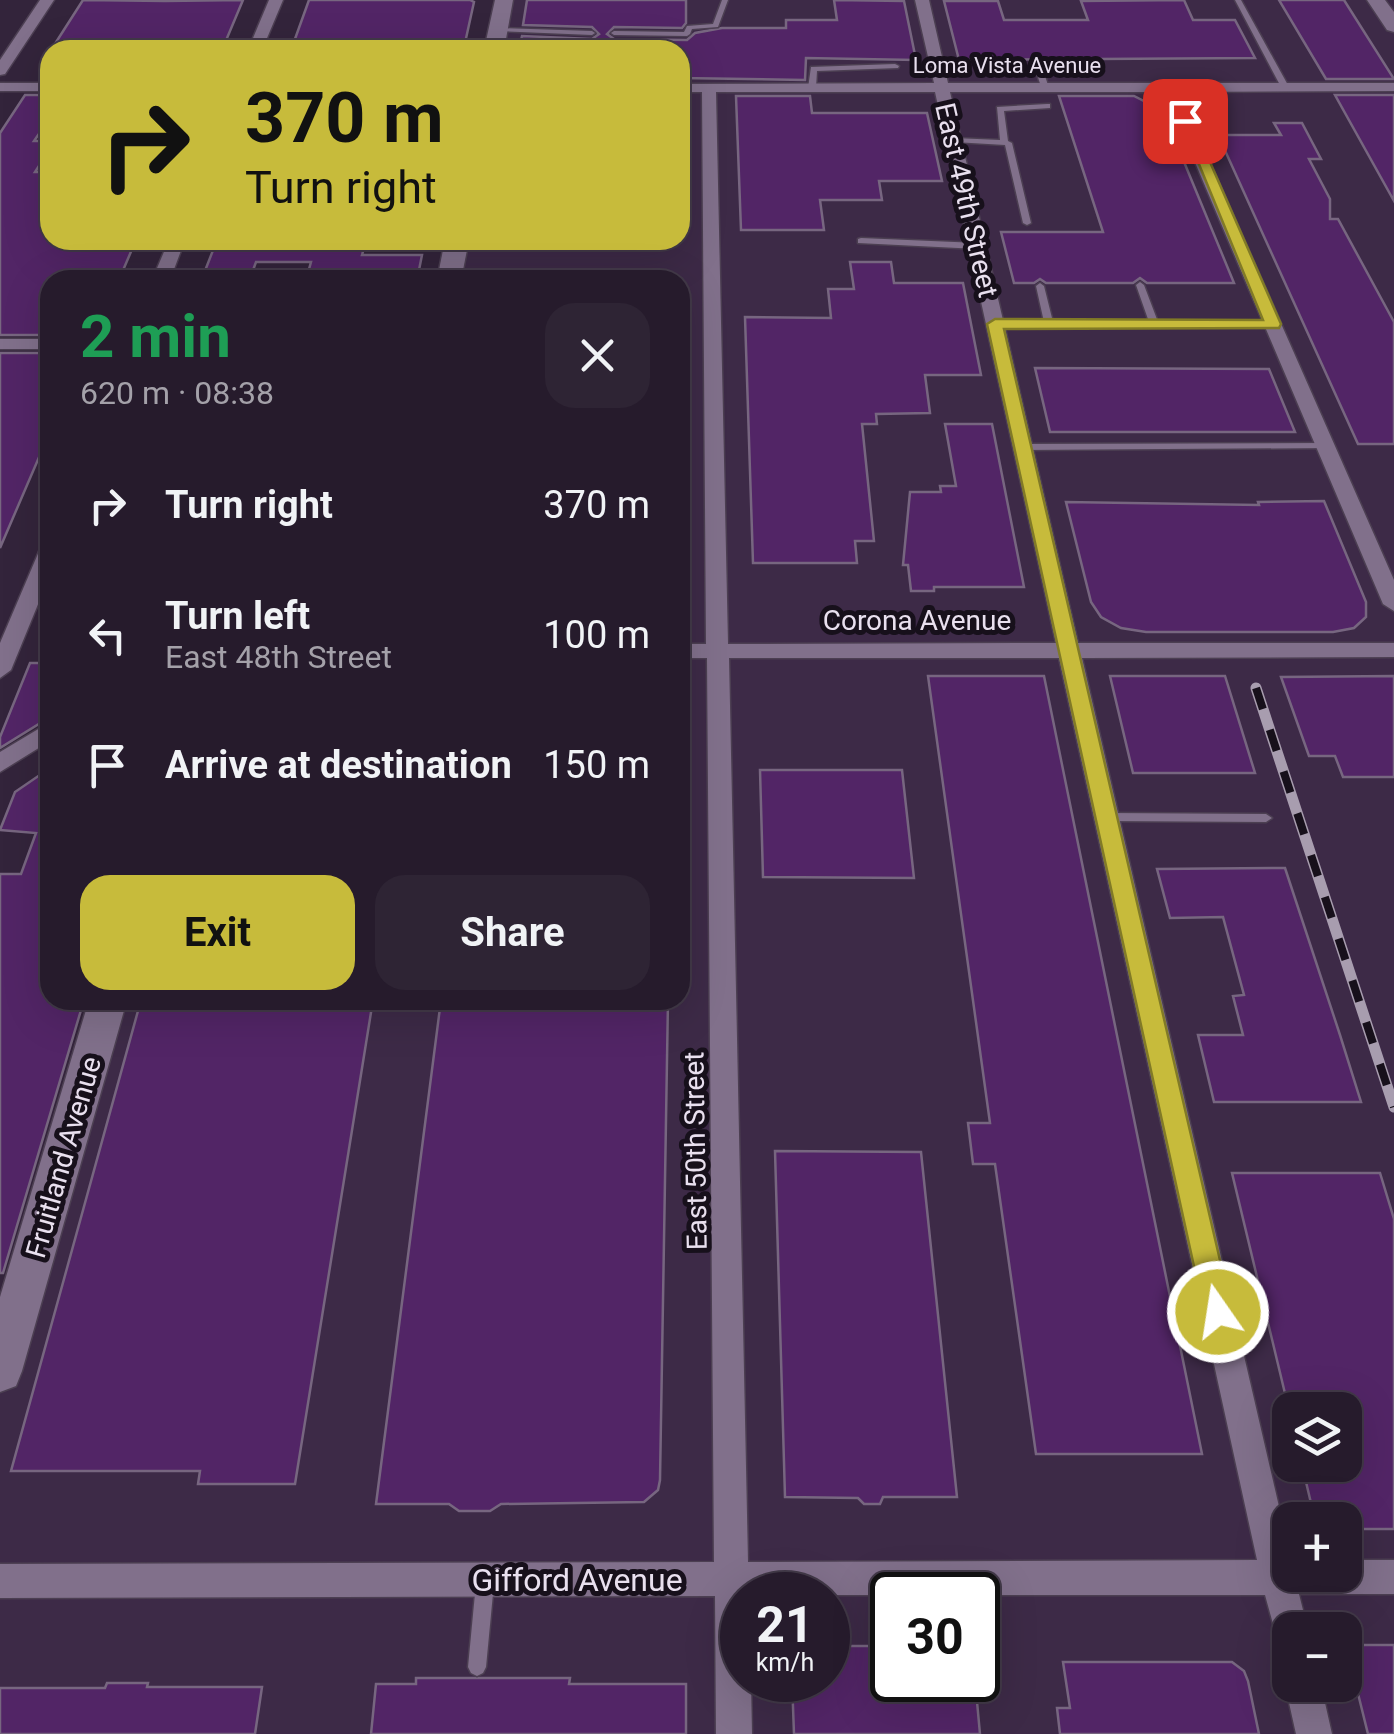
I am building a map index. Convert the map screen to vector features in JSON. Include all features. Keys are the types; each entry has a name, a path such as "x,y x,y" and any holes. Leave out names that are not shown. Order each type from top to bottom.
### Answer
{"street":[{"path":"0,71 47,0"},
{"path":"259,40 276,0"},
{"path":"496,40 504,0"},
{"name":"East 49th Street","path":"922,0 1272,1551"},
{"path":"1376,0 1394,26"},
{"path":"0,86 40,87"},
{"name":"Loma Vista Avenue","path":"690,88 1394,87"},
{"name":"East 50th Street","path":"709,88 732,1572"},
{"path":"1170,88 1394,604"},
{"path":"0,344 40,344"},
{"path":"0,670 40,573"},
{"name":"Corona Avenue","path":"690,650 1394,650"},
{"path":"0,764 40,737"},
{"path":"0,783 40,757"},
{"name":"Fruitland Avenue","path":"0,1371 105,1010"},
{"name":"Gifford Avenue","path":"1362,1577 1394,1577"},
{"name":"Gifford Avenue","path":"850,1579 1272,1578"},
{"name":"Gifford Avenue","path":"0,1581 720,1579"},
{"name":"East 50th Street","path":"734,1702 734,1734"},
{"path":"1306,1702 1314,1734"}],"lane":[{"path":"614,32 688,34 689,27 716,26 724,0"},
{"path":"1238,0 1284,87"},
{"path":"496,40 592,32"},
{"path":"812,88 814,69 895,66"},
{"path":"988,67 1039,69 1044,88"},
{"path":"1004,141 1000,109 1047,106"},
{"path":"954,140 1008,143 1027,223"},
{"path":"862,241 978,246"},
{"path":"1140,285 1154,324"},
{"path":"1040,286 1049,324"},
{"path":"995,324 1273,324"},
{"path":"1023,447 1326,446"},
{"path":"1106,817 1266,818"},
{"path":"477,1667 485,1580"}],"shaded area":[{"path":"501,0 1394,0 1394,1734 0,1734 0,1344 100,1010 690,1010 690,270 451,270 455,250 690,250 690,40 495,40"}],"building":[{"path":"83,0 243,0 226,40 57,40"},
{"path":"309,0 474,2 466,40 295,40"},
{"path":"527,0 686,0 686,23 682,28 614,27 607,34 614,39 687,40 521,40 522,36 592,39 599,34 592,27 523,25"},
{"path":"834,0 904,1 916,60 806,58 805,80 690,78 687,40 695,33 722,28 786,28 786,20 837,20"},
{"path":"1184,0 1193,20 1235,20 1255,58 959,60 944,1 998,1 1004,20 1088,20 1081,1"},
{"path":"1279,0 1344,0 1394,79 1326,79"},
{"path":"25,95 40,95 40,132 34,141 40,141 40,164 35,172 40,172 40,250 132,250 123,270 40,270 40,335 0,335 0,133"},
{"path":"1335,95 1394,95 1394,201"},
{"path":"736,96 810,96 812,113 927,113 942,181 879,181 882,200 820,200 824,230 741,230"},
{"path":"1059,96 1134,96 1163,111 1234,283 1147,283 1140,278 1133,283 1046,283 1040,279 1034,283 1014,283 1001,232 1103,232"},
{"path":"1274,123 1302,123 1321,159 1309,159 1330,199 1330,219 1338,219 1394,322 1394,444 1358,444 1218,135 1281,135"},
{"path":"213,250 364,250 362,255 422,255 419,270 309,270 311,262 256,262 253,270 205,270"},
{"path":"850,262 891,262 894,283 963,283 981,375 925,375 930,413 876,414 877,424 862,424 874,541 855,541 857,563 753,563 745,317 831,318 828,289 854,289"},
{"path":"0,353 40,353 40,455 0,548"},
{"path":"1035,368 1269,369 1295,432 1050,432"},
{"path":"945,424 992,424 1024,587 934,587 934,591 911,591 908,565 903,565 910,492 941,492 940,486 956,486"},
{"path":"1324,501 1366,602 1366,617 1354,628 1333,632 1146,632 1121,628 1101,617 1091,602 1066,502 1259,505 1258,502"},
{"path":"30,663 40,663 40,723 0,748 0,737"},
{"path":"928,676 1044,676 1202,1454 1036,1454 995,1164 973,1164 968,1123 990,1123"},
{"path":"1110,676 1225,676 1255,773 1133,773"},
{"path":"1394,676 1394,777 1343,777 1335,756 1309,756 1281,677"},
{"path":"760,770 902,770 914,878 763,877"},
{"path":"40,775 40,1010 81,1010 0,1273 0,874 21,874 36,833 0,830 15,792"},
{"path":"1285,868 1361,1102 1214,1102 1198,1035 1243,1035 1233,996 1244,995 1223,917 1170,918 1157,869"},
{"path":"138,1010 371,1010 295,1484 198,1484 200,1471 11,1471"},
{"path":"440,1010 668,1010 658,1490 644,1502 501,1504 490,1511 459,1511 449,1504 376,1504"},
{"path":"775,1151 921,1152 957,1497 883,1497 880,1504 864,1504 858,1498 785,1497"},
{"path":"1232,1173 1380,1173 1394,1219 1394,1529 1362,1529 1362,1502 1311,1502 1306,1482 1362,1482 1362,1392 1285,1392"},
{"path":"1362,1645 1394,1645 1394,1734 1368,1734 1360,1702"},
{"path":"850,1646 870,1646 870,1702 977,1702 980,1734 794,1734 793,1702 850,1702"},
{"path":"1063,1662 1232,1662 1244,1671 1248,1681 1259,1734 1060,1734 1057,1708 1070,1708"},
{"path":"416,1678 570,1678 569,1684 686,1684 686,1734 371,1734 376,1684 416,1684"},
{"path":"107,1683 262,1687 255,1734 0,1734 0,1688 105,1688"}],"railway":[{"path":"1256,688 1394,1107"}],"route":[{"path":"1185,121 1273,324 995,324 1218,1312"}]}
